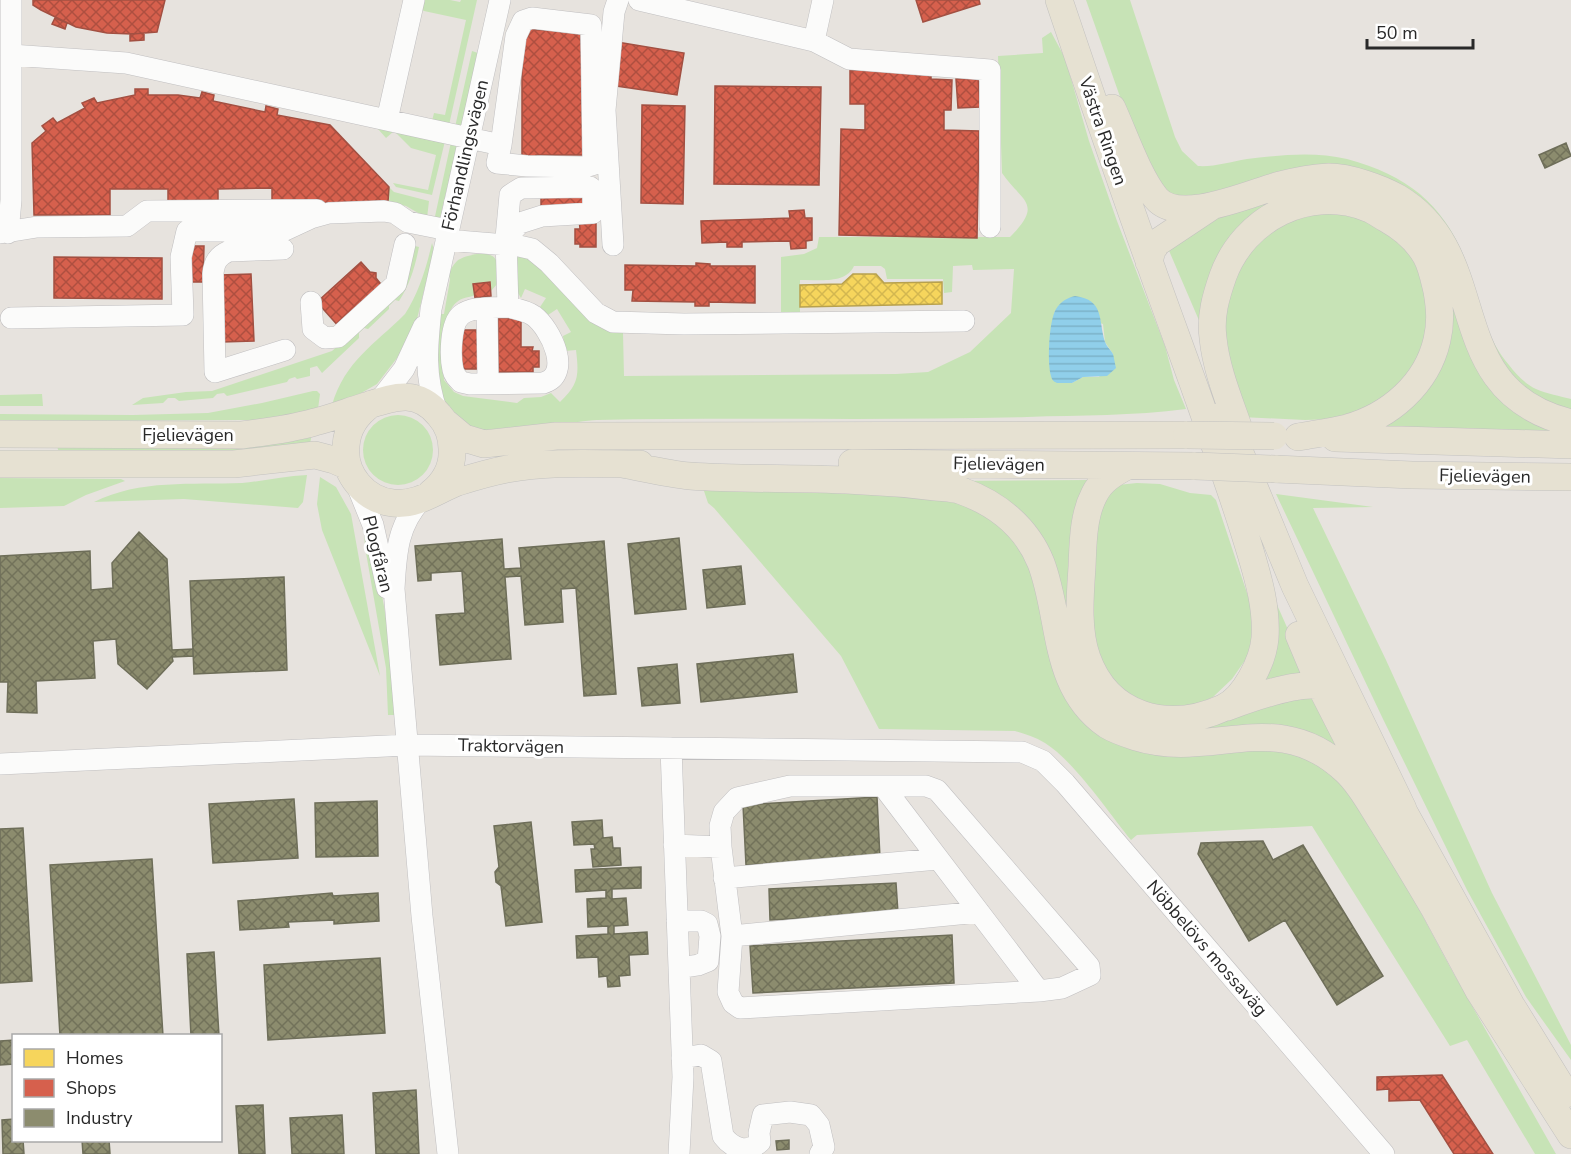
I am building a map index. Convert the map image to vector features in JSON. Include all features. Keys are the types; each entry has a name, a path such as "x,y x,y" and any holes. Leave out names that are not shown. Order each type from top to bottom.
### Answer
{"main road":[{"name":"Västra Ringen","path":"1059,0 1153,251"},
{"name":"Västra Ringen","path":"1073,0 1153,251"},
{"path":"1102,88 1144,178 1156,198 1168,208 1179,209 1215,204 1280,185 1331,177 1355,181 1397,197 1421,215 1439,236 1457,274 1478,344 1497,378 1511,395 1527,406 1571,423"},
{"path":"1286,436 1348,428 1392,408 1412,389 1427,368 1435,349 1441,323 1433,275 1426,256 1405,229 1368,208 1343,202 1321,202 1302,204 1272,215 1255,227 1237,248 1227,265 1213,309 1212,337 1222,380 1295,586"},
{"path":"1153,251 1215,204"},
{"path":"1153,251 1201,405 1243,525 1260,584 1265,637 1262,656 1255,673 1226,707"},
{"path":"1153,251 1295,586 1403,809"},
{"name":"Fjelievägen","path":"0,434 242,435 294,428 393,397 407,397 421,401 464,438 484,444 556,436 1187,435 1571,445"},
{"path":"350,472 345,453 349,431 355,419 376,402"},
{"path":"1201,405 1320,685 1479,991 1571,1135"},
{"path":"427,495 443,480 451,464 452,446 441,418"},
{"name":"Fjelievägen","path":"0,464 234,464 315,455 334,460 350,472 370,495 387,502 405,503 459,482 507,469 534,465 904,463 1195,466 1412,475 1571,477"},
{"path":"622,464 688,476 826,478 904,483 960,490 989,503 1016,523 1033,546 1042,566 1062,656 1070,681 1085,703 1107,725 1150,741 1172,744 1191,744 1248,736 1298,741 1316,748 1347,772 1362,790 1434,908"},
{"path":"1127,466 1107,477 1093,495 1084,536 1080,589 1081,627 1086,657 1101,686 1116,702 1137,713 1161,719 1178,720 1307,685 1320,685 1331,689 1340,699 1403,809 1500,985 1571,1101"}],"street":[{"path":"11,0 8,43 11,200 4,233 37,227 127,226 147,211 321,210 329,213"},
{"path":"387,120 414,0"},
{"name":"Förhandlingsvägen","path":"441,418 427,376 427,342 431,309 500,0"},
{"path":"613,245 605,110 614,12 618,0"},
{"path":"639,0 814,40 849,59 990,70 990,227"},
{"path":"814,40 823,0"},
{"path":"532,18 591,25 592,165 585,167 527,166 497,163 501,145 516,36 523,21 532,18"},
{"path":"8,43 126,63 501,145"},
{"path":"11,318 183,315 181,257 187,231 283,231 311,218 329,213 390,212 408,222 447,235 506,241 532,249 540,254 596,313 613,322 684,324 964,321"},
{"path":"488,383 506,241"},
{"path":"310,302 311,324 316,333 328,339 339,336 396,284 405,244"},
{"path":"283,249 229,251 216,260 213,274 215,372 285,350"},
{"path":"497,308 527,312 540,322 555,346 557,369 550,380 543,383 470,384 461,381 453,370 455,323 465,313 497,308"},
{"name":"Förhandlingsvägen","path":"376,402 395,383 404,369 431,309"},
{"name":"Plogfåran","path":"350,472 373,525 397,633"},
{"name":"Plogfåran","path":"427,495 408,516 399,542 394,590 422,916 448,1154"},
{"name":"Traktorvägen","path":"0,764 408,745 1022,753"},
{"path":"671,748 683,1068 683,1111 679,1154"},
{"name":"Nöbbelövs mossaväg","path":"1022,753 1043,761 1065,783 1384,1154"},
{"path":"790,786 926,786 937,790 1089,966 1090,975 1062,988 1039,991 740,1008 733,1003 728,993 732,936 721,847 720,826 724,812 736,798 790,786"},
{"path":"883,786 1039,991"},
{"path":"674,845 721,847"},
{"path":"724,878 938,859"},
{"path":"732,936 979,912"},
{"path":"677,921 701,921 707,924 710,936 708,961 679,968"},
{"path":"683,1068 701,1055 711,1061 723,1136 730,1145 737,1149 749,1150 756,1147 760,1142 759,1132 763,1115 790,1112 811,1115 819,1125 824,1147 820,1154"},
{"path":"713,1077 713,1125 716,1144 722,1154"}],"green space":[{"path":"422,0 460,2 461,0 477,0 449,125 432,121 434,113 445,115 466,20 424,11"},
{"path":"1086,0 1130,0 1175,137 1182,151 1198,166 1310,154 1347,159 1372,167 1412,188 1442,218 1454,236 1473,282 1486,326 1502,356 1524,382 1532,387 1571,399 1571,416 1516,387 1415,200 1170,198 1144,165"},
{"path":"1051,32 1065,58 1089,141 1186,409 1127,414 973,418 597,420 518,431 487,432 460,421 449,409 442,396 438,380 437,346 440,314 444,314 450,280 449,273 452,267 460,259 477,254 489,255 496,260 498,283 491,291 490,283 475,295 457,302 452,308 445,327 444,380 454,392 463,396 517,403 524,398 541,397 551,393 560,402 574,384 577,373 576,350 565,351 563,336 571,332 557,309 548,315 540,307 546,298 525,289 521,298 518,293 516,259 522,253 632,333 623,333 624,376 928,372 970,352 1011,313 1014,269 973,270 972,265 953,266 952,292 944,293 943,279 887,279 885,269 881,266 854,266 850,272 838,279 800,280 800,314 781,315 781,257 804,254 817,248 819,237 1010,237 1026,217 1028,209 1022,197 1002,173 998,56 1043,53 1042,38","holes":["1055,310 1103,324 1105,342 1113,354 1099,377 1083,377 1072,383 1049,352"]},
{"path":"472,51 478,53 461,128 455,127"},
{"path":"380,126 445,141 432,195 396,187 393,183 428,190 436,155 411,148 394,131 386,138 378,129"},
{"path":"451,142 456,144 456,150 440,218 434,221"},
{"path":"1331,184 1365,191 1389,200 1408,213 1428,234 1444,260 1456,287 1473,351 1485,378 1502,397 1523,412 1557,427 1554,432 1375,426 1394,415 1418,395 1437,367 1450,334 1450,301 1439,263 1417,233 1375,201 1348,196 1306,194 1278,203 1247,222 1220,256 1207,294 1207,339 1167,246 1202,222 1244,204 1289,191"},
{"path":"389,187 394,192 429,201 427,218 406,206 388,202"},
{"path":"1352,212 1404,241 1432,298 1423,360 1380,405 1332,419 1241,417 1235,401 1221,310 1251,243 1292,216"},
{"path":"432,243 434,250 417,319 397,358 377,384 356,396 332,405 353,365 405,314 422,280"},
{"path":"415,246 419,247 414,268 406,288 399,301 395,300 368,329 364,328 359,333 359,338 322,373 317,366 310,368 310,376 297,379 295,377 287,382 227,396 224,393 217,394 213,398 179,401 175,398 168,398 163,403 132,405 143,398 212,391 332,351 406,287"},
{"path":"313,391 320,394 318,409 291,416 254,420 0,421 0,414 208,413"},
{"path":"42,394 43,406 0,406 0,395"},
{"path":"398,415 411,418 423,425 430,437 433,450 430,463 423,475 411,482 398,485 385,482 373,475 366,463 363,450 366,437 373,425 385,418"},
{"path":"312,433 310,444 257,453 59,453 57,446"},
{"path":"307,475 303,502 298,508 184,499 94,502 148,486 242,483"},
{"path":"320,477 336,487 351,514 380,676 322,530 317,504"},
{"path":"0,478 121,479 125,481 86,495 64,506 0,508"},
{"path":"1090,480 1081,506 1074,546 1074,613 1083,660 1091,680 1103,698 1120,712 1141,722 1183,727 1215,721 1296,695 1307,694 1319,697 1348,758 1346,760 1324,746 1285,731 1261,729 1167,735 1145,731 1123,723 1092,699 1074,666 1052,569 1033,531 1002,503 956,481"},
{"path":"1160,484 1190,493 1211,495 1216,500 1250,602 1253,632 1248,656 1232,679 1213,697 1190,707 1136,704 1099,663 1091,634 1094,530 1109,489 1118,485"},
{"path":"702,485 870,487 967,502 1000,521 1029,558 1052,654 1215,750 1298,750 1341,778 1405,883 1556,1154 1535,1154 1467,1040 1450,1046 1312,826 1137,835 1131,840 1067,762 1056,751 1034,737 1015,731 879,729 841,656 708,503"},
{"path":"1276,494 1373,507 1313,508 1386,660 1492,893 1571,1045 1571,1060 1526,997 1467,890"},
{"path":"364,532 383,598 397,715 388,715 386,668"},
{"path":"1274,598 1309,677 1253,692"}],"water":[{"path":"1075,296 1091,302 1099,312 1105,342 1113,354 1116,368 1107,376 1083,377 1072,383 1057,383 1052,379 1049,361 1052,322 1060,304"}],"building: Homes":[{"path":"853,274 876,274 884,283 942,282 942,304 800,307 800,285 842,284"}],"building: Shops":[{"path":"33,0 165,0 157,32 132,34 107,33 76,27 33,5"},
{"path":"916,0 979,0 980,4 923,22"},
{"path":"55,18 67,23 65,29 52,24"},
{"path":"522,28 585,30 585,155 522,157"},
{"path":"144,33 144,40 130,41 130,34"},
{"path":"617,42 684,53 677,95 610,85"},
{"path":"850,70 931,71 931,79 952,80 951,110 944,110 944,130 979,131 977,238 839,235 841,129 865,130 865,104 850,104"},
{"path":"978,78 980,107 958,108 956,79"},
{"path":"715,86 821,87 819,185 714,184"},
{"path":"135,89 148,89 148,95 200,98 202,92 214,95 213,101 265,112 266,106 278,109 277,115 330,125 389,187 388,202 272,205 272,188 218,189 218,200 168,201 168,189 110,189 110,215 34,215 32,143 46,131 42,126 53,118 57,123 85,108 82,103 94,98 97,103 135,95"},
{"path":"642,105 685,106 683,204 641,203"},
{"path":"541,192 589,192 589,209 541,210"},
{"path":"804,210 805,218 812,218 812,240 806,241 806,248 791,249 790,241 742,242 742,247 727,247 727,242 702,243 701,221 790,218 789,211"},
{"path":"596,218 596,247 580,247 580,244 575,244 575,229 580,229 579,219"},
{"path":"190,246 204,246 203,282 190,282"},
{"path":"54,257 162,258 162,299 54,298"},
{"path":"361,262 370,272 376,273 376,278 384,288 340,328 317,302"},
{"path":"696,263 710,264 710,266 755,266 755,303 709,302 709,306 695,306 695,302 632,301 633,290 625,290 625,265 696,266"},
{"path":"251,274 254,341 222,342 220,275"},
{"path":"490,282 491,296 475,298 473,284"},
{"path":"498,318 521,318 521,347 533,347 532,351 539,351 539,367 533,367 533,372 498,372"},
{"path":"460,330 481,330 481,369 460,369"},
{"path":"1442,1075 1493,1154 1454,1154 1420,1100 1389,1101 1389,1089 1377,1090 1377,1077"}],"building: Industry":[{"path":"1566,143 1571,156 1545,168 1539,155"},
{"path":"139,532 167,559 172,650 193,649 193,656 172,657 173,661 147,689 118,664 116,639 93,641 95,678 36,681 37,713 7,712 8,682 0,682 0,556 90,551 91,590 113,588 112,563"},
{"path":"679,538 686,609 635,614 628,544"},
{"path":"502,539 504,569 521,568 519,548 604,541 616,694 584,696 576,588 561,589 563,622 525,625 521,576 505,577 511,659 440,665 436,615 465,613 462,571 431,573 431,580 418,581 415,546"},
{"path":"741,566 745,604 707,608 703,570"},
{"path":"284,577 287,670 194,674 190,581"},
{"path":"793,654 797,692 701,702 697,664"},
{"path":"677,664 680,703 642,706 638,668"},
{"path":"877,797 880,858 746,865 743,805"},
{"path":"294,799 298,858 213,863 209,804"},
{"path":"377,801 378,856 316,857 315,803"},
{"path":"602,820 603,838 612,837 613,848 620,848 621,865 593,867 591,849 595,849 594,844 574,845 572,822"},
{"path":"531,822 542,922 506,926 501,886 496,882 495,872 499,867 494,826"},
{"path":"23,828 32,981 0,983 0,829"},
{"path":"1263,841 1273,860 1303,845 1383,976 1337,1005 1285,920 1249,941 1198,854 1201,843"},
{"path":"152,859 163,1034 60,1034 50,865"},
{"path":"641,867 641,888 612,889 612,899 626,898 628,925 614,926 614,934 647,932 648,954 629,955 630,975 619,976 620,986 608,987 607,976 599,977 598,957 577,958 576,936 608,934 608,926 588,927 587,899 606,898 606,890 576,892 575,870"},
{"path":"896,883 898,913 770,920 769,889"},
{"path":"332,893 333,896 378,893 379,921 334,924 334,920 288,922 289,927 240,930 238,901"},
{"path":"952,935 954,983 753,993 750,946"},
{"path":"214,952 219,1034 191,1034 187,954"},
{"path":"380,958 385,1033 268,1040 264,965"},
{"path":"12,1040 12,1064 0,1065 0,1041"},
{"path":"416,1090 419,1154 376,1154 373,1093"},
{"path":"263,1105 265,1154 239,1154 236,1106"},
{"path":"342,1115 344,1154 292,1154 290,1118"},
{"path":"12,1119 12,1142 23,1142 24,1154 3,1154 2,1120"},
{"path":"789,1140 789,1149 777,1150 776,1141"},
{"path":"82,1142 109,1142 110,1154 83,1154"}]}
